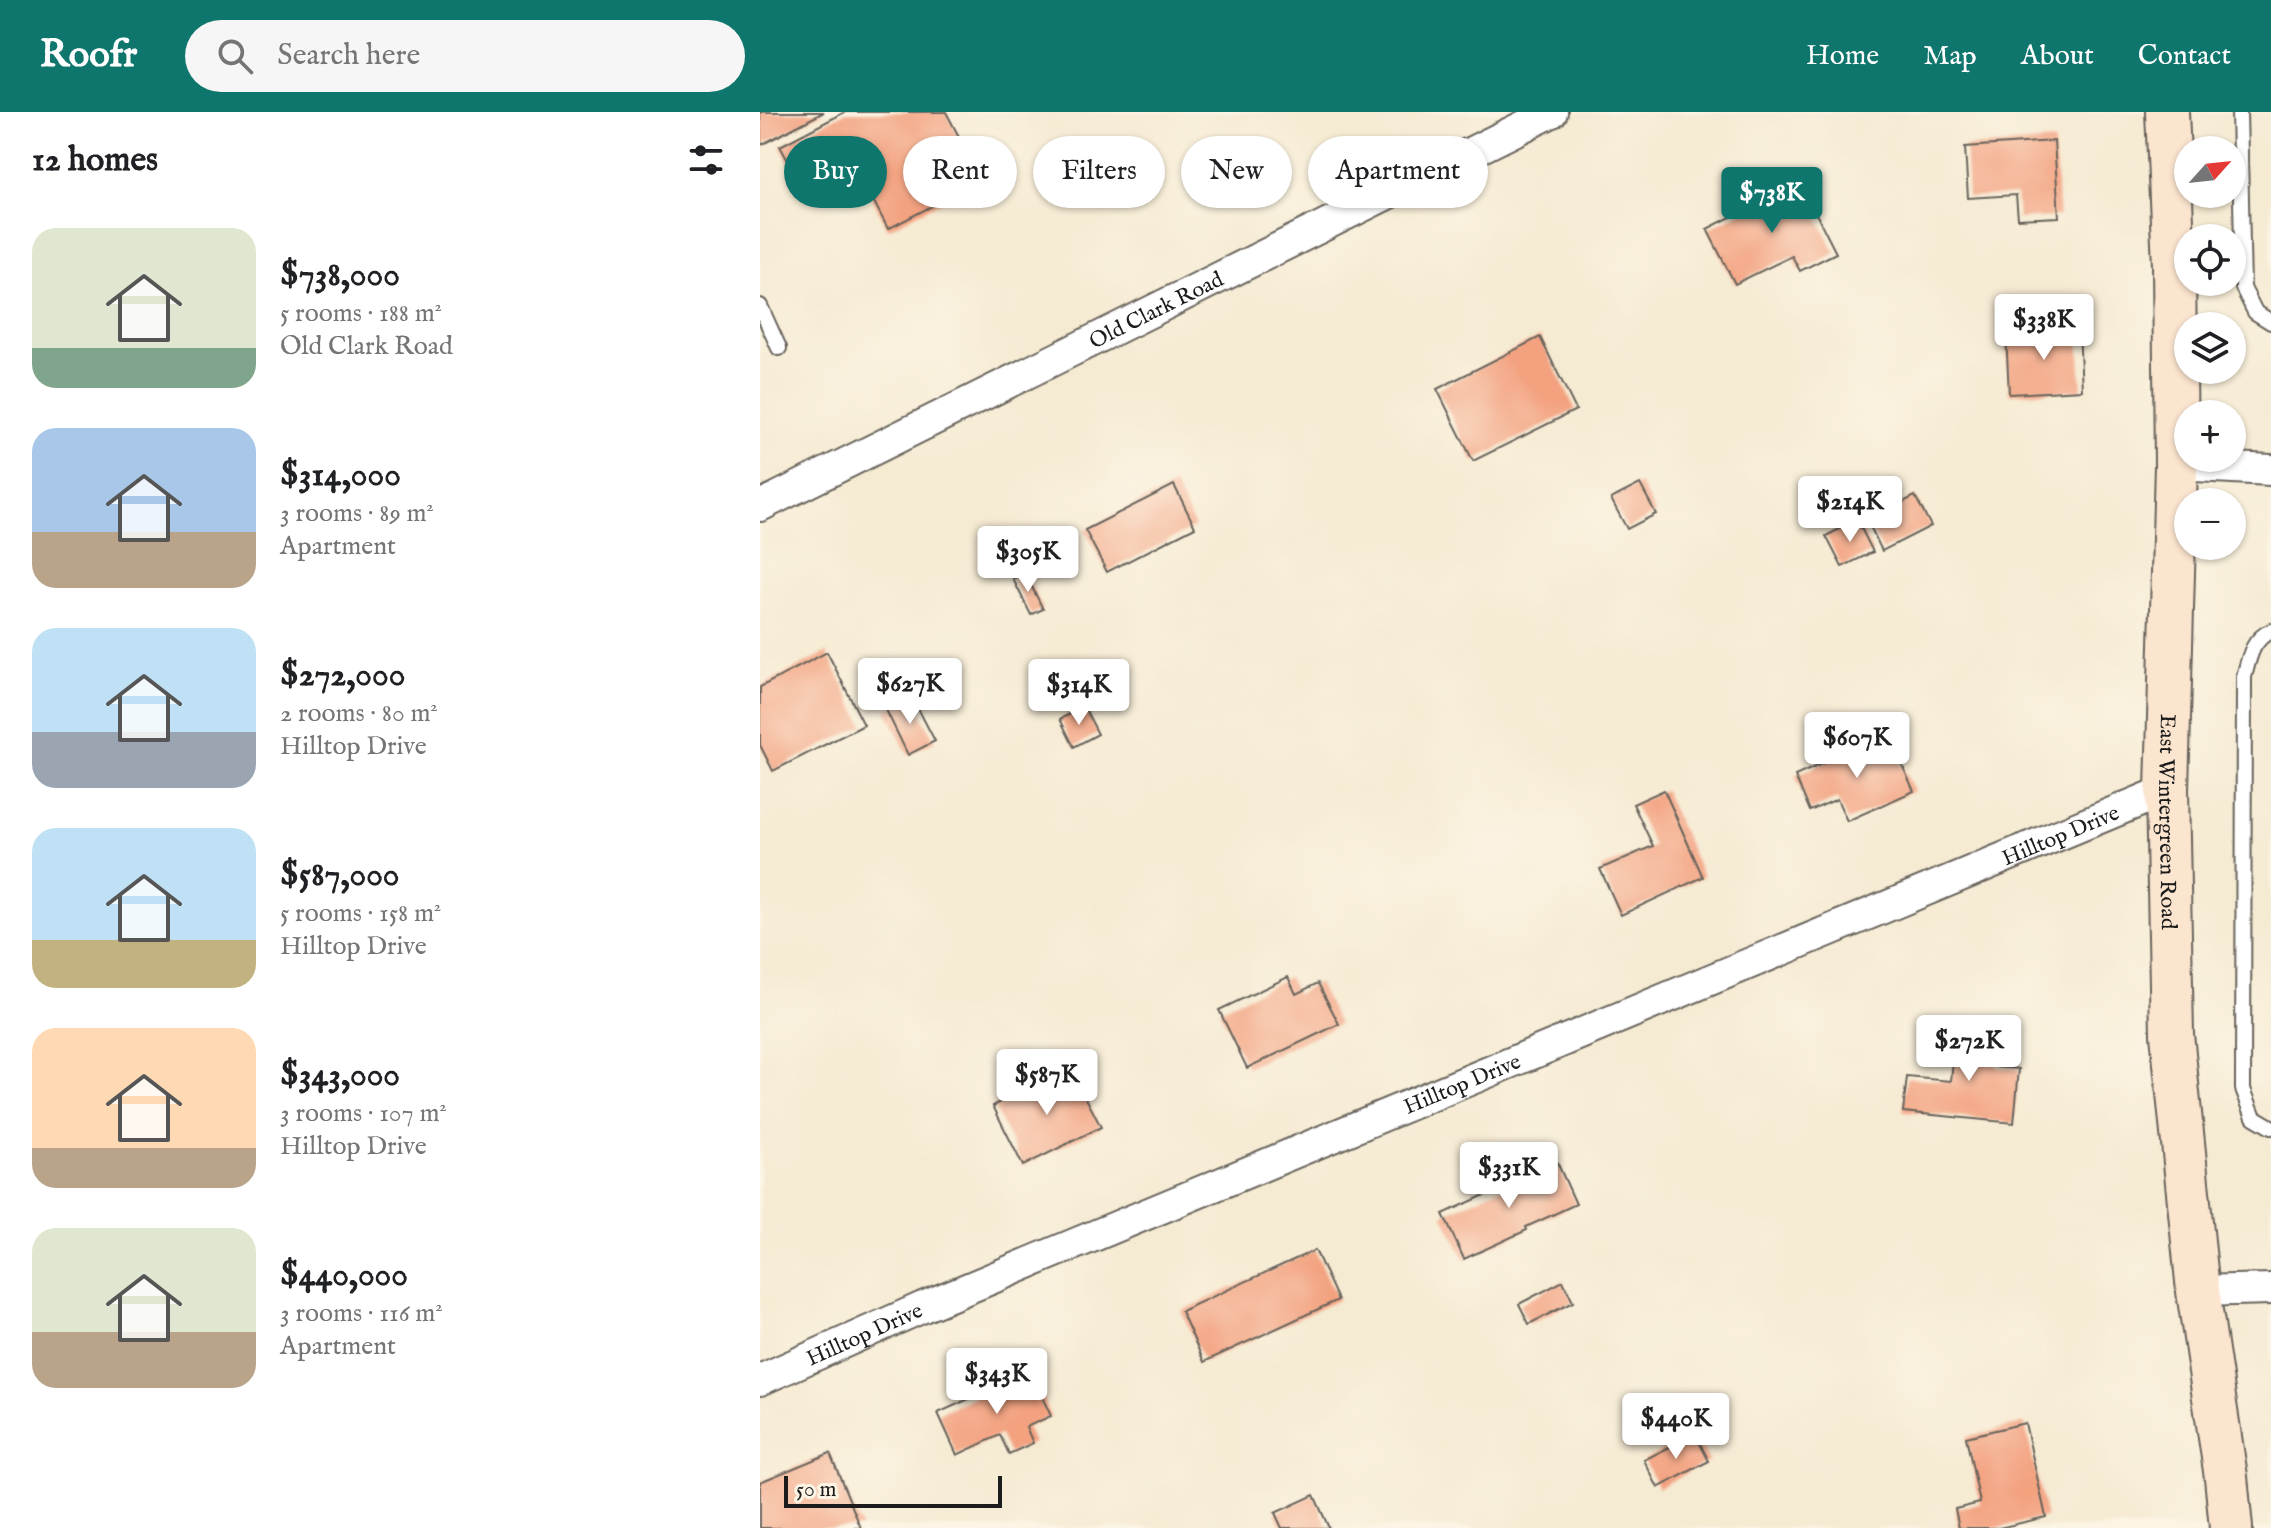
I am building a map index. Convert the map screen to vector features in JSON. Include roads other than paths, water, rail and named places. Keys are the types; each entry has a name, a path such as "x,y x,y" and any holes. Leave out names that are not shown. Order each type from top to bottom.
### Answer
{"street":[{"name":"Old Clark Road","path":"760,506 1552,112"},
{"name":"East Wintergreen Road","path":"2167,112 2174,265 2175,400"},
{"path":"2246,469 2271,470"},
{"name":"East Wintergreen Road","path":"2176,472 2167,790 2172,1034 2198,1291 2231,1528"},
{"name":"Hilltop Drive","path":"760,1380 923,1307 2167,790"},
{"path":"2198,1291 2271,1289"}],"lane":[{"path":"2239,112 2243,288 2255,312 2271,322"},
{"path":"760,306 779,348"},
{"path":"2271,631 2265,633 2250,651 2244,677 2243,1026 2243,1089 2254,1117 2271,1127"}]}
